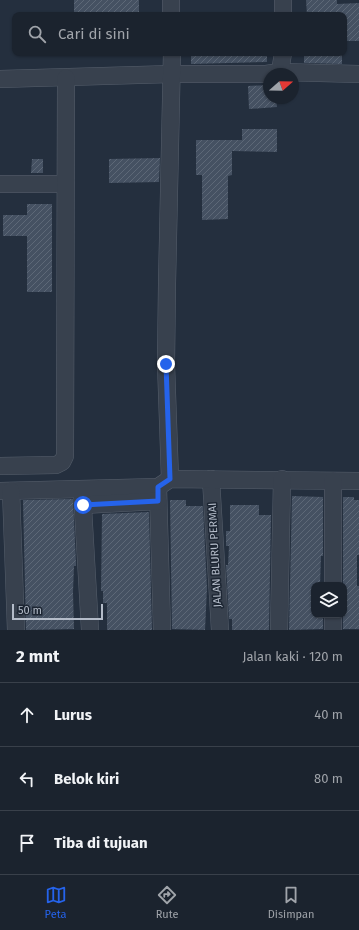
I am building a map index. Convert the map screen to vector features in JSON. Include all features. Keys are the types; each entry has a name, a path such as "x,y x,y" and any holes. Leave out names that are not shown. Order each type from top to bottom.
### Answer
{"street":[{"path":"171,0 171,12"},
{"path":"283,0 283,12"},
{"path":"162,630 162,489 172,56"},
{"path":"281,68 283,56"},
{"path":"0,79 263,72"},
{"path":"299,72 359,74"},
{"path":"0,466 56,465 62,462 65,456 66,78"},
{"path":"0,184 65,184"},
{"path":"16,630 6,491 82,497 162,489 211,479 359,481"},
{"name":"JALAN BLURU PERMAI","path":"211,479 220,630"},
{"path":"279,630 282,479"},
{"path":"333,481 333,582"},
{"path":"82,497 90,630"},
{"path":"333,618 333,630"}],"building":[{"path":"74,0 139,0 139,12 74,12"},
{"path":"306,0 337,0 337,4 359,3 359,41 347,41 347,12 307,12"},
{"path":"191,56 267,56 267,62 191,64"},
{"path":"304,56 342,56 342,64 304,63"},
{"path":"263,85 263,104 277,104 277,107 249,109 248,86"},
{"path":"242,129 277,129 277,152 232,151 232,175 228,176 228,219 202,220 202,175 196,175 196,140 242,140"},
{"path":"160,158 159,182 109,183 109,159"},
{"path":"32,159 43,159 43,173 31,173"},
{"path":"27,204 52,204 52,292 27,292 27,236 3,236 3,215 27,215"},
{"path":"292,496 323,497 323,556 321,556 320,582 311,582 311,618 323,618 323,629 289,630"},
{"path":"343,497 354,497 354,500 359,500 359,555 357,555 357,586 359,586 359,629 343,629 343,618 347,618 347,582 343,582"},
{"path":"73,499 76,563 76,566 74,566 73,592 74,629 26,630 23,500"},
{"path":"170,500 186,500 186,506 203,506 207,588 205,630 172,629"},
{"path":"230,505 259,505 259,515 271,515 269,630 232,630 232,619 229,619 226,565 228,565 229,546 226,546 226,531 230,531"},
{"path":"149,512 152,630 107,630 107,603 103,603 103,591 101,591 102,514"}],"route":[{"path":"83,505 158,501 158,487 170,479 166,364"}]}
